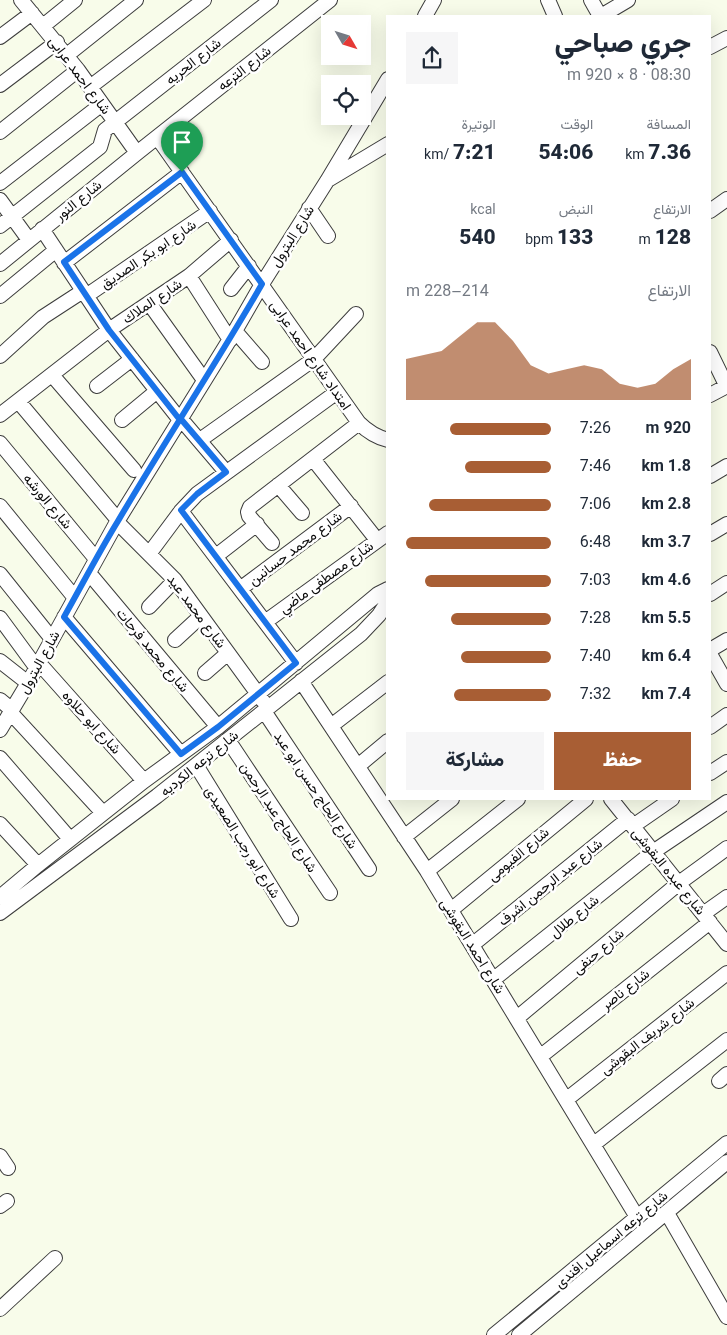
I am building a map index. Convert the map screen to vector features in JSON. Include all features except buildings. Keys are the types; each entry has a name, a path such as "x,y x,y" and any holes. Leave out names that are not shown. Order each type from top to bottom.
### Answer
{"street":[{"name":"شارع احمد عرابى","path":"21,0 67,55 137,153"},
{"path":"43,26 75,0"},
{"path":"67,55 136,0"},
{"path":"90,87 204,0"},
{"name":"شارع الحريه","path":"115,122 271,0"},
{"name":"شارع الترعه","path":"157,137 330,0"},
{"path":"426,15 434,0"},
{"path":"548,0 555,15"},
{"path":"591,0 599,15"},
{"path":"602,15 628,0"},
{"path":"0,37 32,13"},
{"path":"711,46 727,38"},
{"path":"0,85 56,42"},
{"path":"0,132 78,70"},
{"name":"شارع البترول","path":"0,730 117,521 386,82"},
{"path":"0,183 102,104"},
{"path":"0,226 100,147 105,130 115,122"},
{"name":"شارع النور","path":"1,262 157,137"},
{"name":"امتداد شارع احمد عرابى","path":"157,137 359,423 372,434 386,439"},
{"path":"327,181 386,145"},
{"path":"64,262 182,172"},
{"path":"711,210 727,199"},
{"path":"0,200 29,240"},
{"path":"309,208 328,236"},
{"name":"شارع ابو بكر الصديق","path":"0,356 43,317 85,294 210,211"},
{"path":"42,229 109,330 180,419 226,472"},
{"name":"شارع الملاك","path":"1,414 109,330 189,276 231,240"},
{"path":"0,296 56,250"},
{"path":"231,289 249,266"},
{"path":"189,276 232,335 262,362"},
{"path":"149,303 204,380"},
{"path":"200,440 314,359 356,314"},
{"path":"711,354 727,386 711,394"},
{"path":"97,386 132,359"},
{"path":"52,375 134,470"},
{"path":"122,420 157,391"},
{"path":"150,554 181,510 197,494 337,392"},
{"name":"شارع محمد عيد","path":"18,401 117,521 175,580 258,694 266,709"},
{"path":"272,543 250,516 248,509 359,423"},
{"name":"شارع الورشه","path":"0,443 96,559"},
{"path":"313,459 351,506 382,536"},
{"path":"711,475 727,466"},
{"path":"278,486 302,514"},
{"path":"0,506 75,598"},
{"name":"شارع محمد حسانين","path":"240,589 351,506"},
{"path":"181,510 296,663"},
{"path":"216,556 257,524"},
{"path":"711,533 727,524"},
{"name":"شارع مصطفى ماضي","path":"265,622 382,536"},
{"name":"شارع محمد فرحات","path":"89,572 218,727"},
{"path":"0,574 52,638"},
{"path":"149,607 175,580"},
{"path":"711,593 727,583"},
{"name":"شارع ترعه الكرديه","path":"3,890 144,781 218,727 378,594 386,590"},
{"name":"شارع ترعه الكرديه","path":"0,913 157,796 361,634 379,615 386,604"},
{"path":"175,640 201,616"},
{"path":"64,617 181,754"},
{"name":"شارع ابو حلاوه","path":"0,618 38,665 144,781"},
{"path":"711,651 727,640"},
{"path":"205,674 228,653"},
{"path":"711,654 724,680 711,684"},
{"path":"0,661 28,683"},
{"name":"شارع احمد البقوشى","path":"301,681 358,766 385,801 404,837 494,979 637,1216"},
{"path":"331,726 386,684"},
{"path":"0,700 103,813"},
{"name":"شارع الحاج حسن ابو عبد","path":"266,709 369,869"},
{"path":"711,726 727,716"},
{"name":"شارع الحاج عبد الرحمن","path":"228,740 330,893"},
{"path":"358,766 386,743"},
{"path":"0,758 70,839"},
{"path":"711,772 727,762"},
{"name":"شارع ابو رجب الصعيدى","path":"196,765 291,919"},
{"path":"404,837 451,800"},
{"path":"427,871 517,800"},
{"name":"شارع الفيومى","path":"451,910 585,800"},
{"name":"شارع عبده البقوشى","path":"612,800 727,943"},
{"name":"شارع عبد الرحمن اشرف","path":"472,945 630,822 670,800"},
{"name":"شارع طلال","path":"494,979 654,852 727,802"},
{"path":"0,824 38,864"},
{"name":"شارع حنفى","path":"517,1018 679,883 727,848"},
{"name":"شارع ناصر","path":"541,1056 706,918 727,897"},
{"name":"شارع شريف البقوشى","path":"567,1099 727,973"},
{"path":"594,1144 727,1040"},
{"name":"شارع ترعه اسماعيل افندى","path":"494,1335 727,1143"},
{"name":"شارع ترعه اسماعيل افندى","path":"519,1335 727,1162"},
{"path":"667,1213 727,1317"},
{"path":"590,1256 598,1268"},
{"path":"0,1308 56,1258"}],"route":[{"path":"182,172 64,262 109,330 180,420 180,418 200,440 226,472 197,494 181,510 296,663 218,727 181,754 64,617 117,522 180,420 235,331 262,284 182,172"}]}
